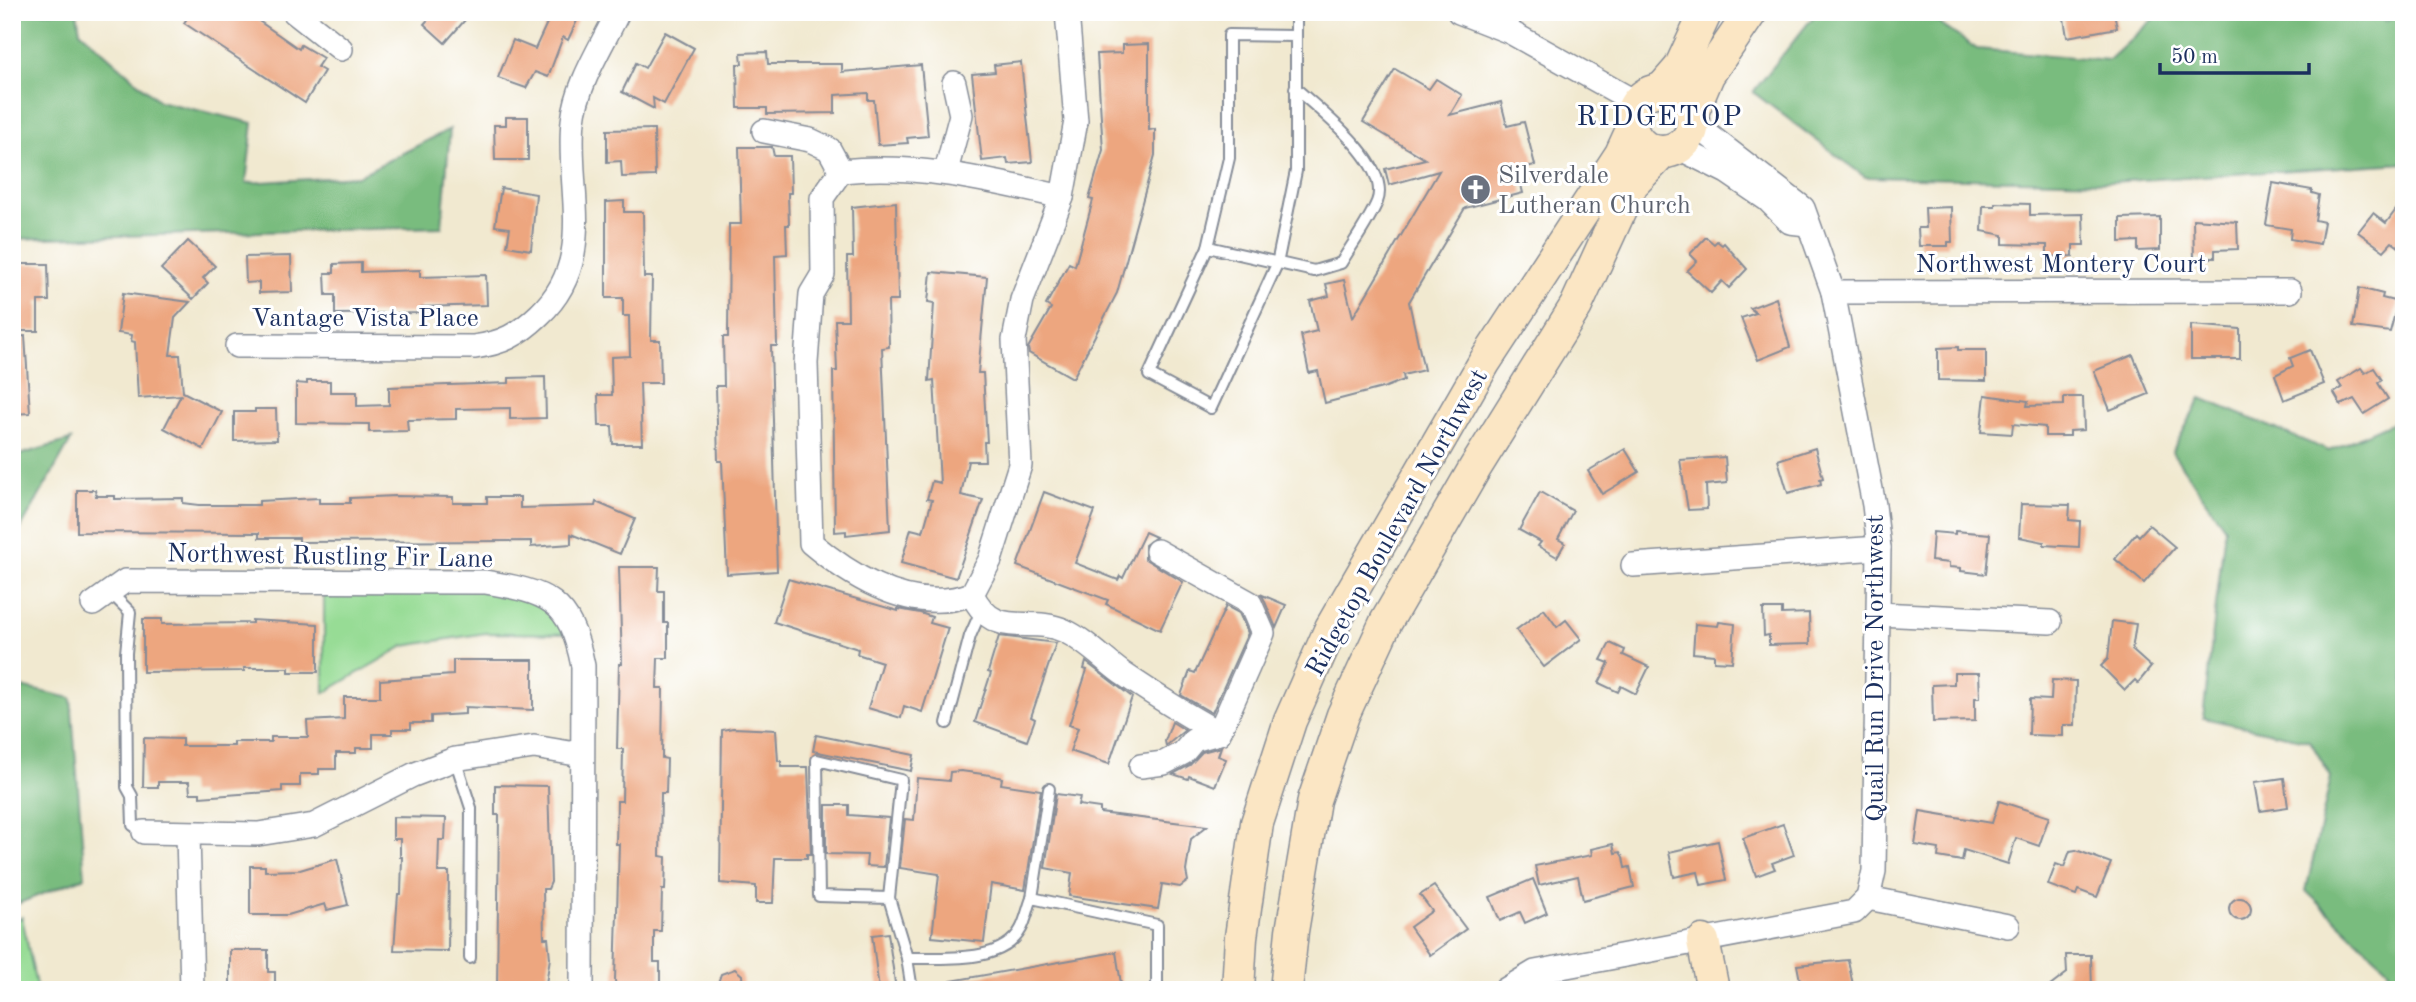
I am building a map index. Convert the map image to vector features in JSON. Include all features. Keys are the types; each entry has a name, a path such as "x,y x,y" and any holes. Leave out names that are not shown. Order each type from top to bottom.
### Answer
{"main road":[{"name":"Ridgetop Boulevard Northwest","path":"1238,990 1241,937 1257,823 1290,721 1331,628 1485,363 1618,160 1643,108 1680,68 1706,12"},
{"name":"Ridgetop Boulevard Northwest","path":"1286,990 1292,931 1314,800 1343,715 1386,622 1475,468 1576,306 1632,184 1682,134 1708,75 1751,12"},
{"path":"1682,97 1682,134 1648,149 1639,143 1643,108 1682,97"},
{"path":"1703,941 1713,990"}],"street":[{"path":"293,12 341,49"},
{"name":"Vantage Vista Place","path":"237,346 474,346 503,343 522,332 545,310 573,264 573,122 586,79 618,12"},
{"path":"976,602 1020,465 1014,340 1022,300 1062,197 1076,121 1067,12"},
{"path":"1460,12 1514,22 1643,108"},
{"path":"946,171 961,116 954,83"},
{"path":"764,131 810,140 829,149 841,171"},
{"name":"Quail Run Drive Northwest","path":"1682,134 1727,172 1768,200 1790,222 1807,223 1833,292 1874,505 1879,548 1874,871 1868,898"},
{"path":"1062,197 946,171 878,167 841,171 822,198 823,274 811,294 806,363 811,543 838,565 871,585 908,597 976,602 995,622 1036,628 1054,627 1066,632 1122,672 1219,733"},
{"name":"Northwest Montery Court","path":"1833,292 2290,291"},
{"path":"1633,565 1879,548"},
{"path":"1157,551 1250,603 1263,633 1219,733"},
{"name":"Northwest Rustling Fir Lane","path":"101,598 125,581 485,582 525,588 559,607 570,620 578,637 583,666 582,990"},
{"path":"1878,614 2050,622"},
{"path":"1141,766 1164,763 1183,753 1194,740 1219,733"},
{"path":"144,832 258,834 314,825 413,775 455,759 534,747 582,755"},
{"path":"188,834 192,990"},
{"path":"1505,990 1535,972 1854,912 1868,898 2008,926"}],"lane":[{"path":"1295,36 1229,35 1229,158 1208,247 1149,375 1211,408 1277,264 1296,171 1296,12"},
{"path":"1208,247 1314,271 1341,263 1378,199 1378,174 1360,150 1295,88"},
{"path":"101,598 131,612 127,653 127,788 132,796 133,825 144,832"},
{"path":"947,723 976,602"},
{"path":"455,759 471,808 470,958"},
{"path":"889,898 819,896 817,760 901,780 889,898 907,958 912,990"},
{"path":"907,958 969,956 999,949 1020,932 1032,898 1049,789"},
{"path":"1032,898 1157,925 1157,990"}],"green space":[{"path":"12,12 77,12 80,31 159,101 253,123 246,183 358,176 450,129 442,227 12,239"},
{"path":"1817,12 1922,12 1977,49 2109,60 2161,12 2375,12 2386,21 2404,12 2404,163 2110,182 1865,177 1753,92"},
{"path":"2201,398 2329,451 2404,417 2404,990 2397,990 2387,968 2306,891 2331,777 2310,741 2203,718 2225,528 2172,452"},
{"path":"71,440 12,544 12,457"},
{"path":"324,581 525,588 572,634 486,633 404,646 324,693"},
{"path":"12,685 71,698 85,877 12,906"},
{"path":"22,917 37,990 12,990 12,922"}],"building":[{"path":"191,12 246,12 299,49 301,45 323,58 317,67 324,71 305,103 184,23"},
{"path":"435,12 472,12 445,43 424,24"},
{"path":"552,12 581,12 568,40 563,37 548,77 535,72 526,88 498,78 513,40 535,49"},
{"path":"2063,12 2114,12 2117,28 2067,37"},
{"path":"665,32 694,48 664,104 653,98 654,109 622,92 636,63 645,68"},
{"path":"1149,44 1149,130 1155,129 1155,155 1117,293 1073,378 1029,353 1028,348 1051,308 1046,305 1069,263 1075,266 1093,200 1089,199 1103,150 1097,54 1122,53 1122,45"},
{"path":"767,52 768,64 842,64 842,72 921,65 928,136 907,138 908,143 878,145 874,100 868,100 868,93 835,95 835,113 767,114 767,108 738,108 737,64 742,64 741,53"},
{"path":"1021,62 1032,162 1008,164 1007,158 982,161 972,74 995,72 994,65"},
{"name":"Silverdale Lutheran Church","path":"1395,69 1429,89 1436,79 1462,95 1450,115 1501,102 1507,126 1524,122 1535,165 1517,169 1523,193 1465,208 1409,302 1424,370 1403,375 1404,380 1386,387 1325,403 1318,371 1309,373 1301,335 1317,331 1310,301 1329,296 1326,284 1344,280 1353,317 1439,171 1389,185 1385,169 1425,159 1363,122"},
{"path":"506,117 528,117 528,160 495,160 494,125 506,125"},
{"path":"654,129 655,176 622,177 621,161 607,162 607,130"},
{"path":"739,147 772,147 774,156 790,156 791,193 788,193 787,254 775,255 777,346 771,346 777,571 727,574 722,461 718,461 716,386 724,386 723,337 728,337 729,224 741,224"},
{"path":"2273,183 2312,190 2312,193 2319,195 2315,220 2324,222 2320,244 2290,239 2291,229 2266,225"},
{"path":"501,188 536,194 531,250 507,246 510,228 495,226"},
{"path":"2404,199 2404,251 2392,242 2384,251 2358,232 2373,213 2386,223"},
{"path":"624,201 624,212 643,212 644,277 652,277 651,340 660,340 661,383 640,383 642,444 613,444 612,426 599,426 598,395 612,395 611,357 630,356 629,316 623,316 623,298 606,298 606,202"},
{"path":"896,202 898,301 888,301 889,347 882,348 890,530 846,535 846,531 835,532 835,320 848,320 847,257 853,257 852,207"},
{"path":"1995,203 2030,204 2030,215 2083,214 2084,245 2073,245 2073,256 2047,257 2047,245 2003,244 2003,235 1982,231 1983,206 1995,206"},
{"path":"1951,207 1952,242 1948,242 1948,246 1919,246 1918,228 1926,228 1925,208"},
{"path":"2160,217 2160,250 2138,251 2138,241 2120,242 2120,218"},
{"path":"2193,219 2237,222 2238,249 2215,250 2215,258 2194,258"},
{"path":"1706,237 1714,244 1717,241 1722,245 1724,243 1747,269 1729,288 1722,281 1711,293 1687,271 1697,261 1690,254"},
{"path":"188,241 215,266 203,278 208,283 193,299 161,269"},
{"path":"291,256 292,292 259,293 259,282 246,283 245,257"},
{"path":"361,263 361,272 420,270 420,277 486,275 487,305 421,307 421,313 335,314 335,295 326,295 325,273 334,273 334,264"},
{"path":"12,264 48,264 49,301 38,301 38,331 12,331"},
{"path":"931,272 987,277 978,373 983,373 987,442 984,442 985,461 968,461 961,495 983,500 956,578 901,563 911,529 923,532 932,500 927,499 932,481 940,483 934,380 929,381 934,303 928,302"},
{"path":"2359,288 2383,294 2382,298 2398,302 2390,332 2353,327"},
{"path":"123,293 190,302 175,318 170,355 180,355 183,392 222,412 203,449 164,428 181,395 138,398 135,342 131,341 132,335 118,333"},
{"path":"1776,298 1790,347 1758,360 1741,318 1756,313 1750,308"},
{"path":"2191,325 2240,329 2240,359 2191,359"},
{"path":"25,336 30,413 12,414 12,337"},
{"path":"1958,347 1958,350 1986,350 1986,381 1938,380 1938,348"},
{"path":"2310,350 2324,384 2284,400 2275,375 2293,366 2290,358"},
{"path":"2133,355 2149,394 2110,410 2094,371"},
{"path":"2361,368 2365,373 2374,368 2382,380 2378,383 2388,399 2364,414 2354,399 2341,405 2334,393 2342,388 2338,382"},
{"path":"545,377 546,418 510,419 510,408 456,409 456,419 407,420 408,431 369,432 369,424 296,423 296,383 330,381 330,392 357,392 357,406 389,405 389,387 509,383 509,378"},
{"path":"1985,395 2028,401 2027,406 2064,405 2064,397 2083,397 2084,430 2070,431 2070,436 2045,436 2045,427 2013,424 2012,434 1981,432"},
{"path":"255,409 276,409 277,440 234,441 234,412 255,412"},
{"path":"1815,448 1823,478 1820,479 1821,484 1788,493 1778,460"},
{"path":"1625,449 1639,472 1602,494 1588,471"},
{"path":"1725,457 1727,483 1706,485 1707,509 1688,510 1680,460"},
{"path":"77,490 95,490 96,496 115,496 115,499 183,498 183,503 199,505 259,505 259,501 319,498 319,503 350,503 350,498 396,496 453,497 453,503 487,503 487,497 520,497 520,508 595,506 596,502 635,519 620,554 571,534 571,544 531,547 531,541 299,542 299,538 259,538 259,533 77,532"},
{"path":"1044,492 1095,511 1075,563 1118,580 1120,576 1123,578 1145,532 1156,537 1145,545 1145,559 1183,582 1160,630 1106,604 1108,600 1017,566"},
{"path":"1540,492 1573,511 1558,539 1565,543 1557,557 1538,546 1541,542 1519,530"},
{"path":"2021,504 2070,505 2069,520 2080,521 2079,547 2044,545 2044,542 2019,537"},
{"path":"2149,525 2175,547 2144,583 2115,559 2136,533 2139,536"},
{"path":"1955,531 1990,534 1986,574 1961,571 1961,568 1949,567 1949,563 1931,561 1933,532 1955,534"},
{"path":"619,567 659,567 658,591 664,591 664,623 668,623 668,658 658,658 657,688 663,688 662,758 667,759 666,793 661,793 660,856 666,857 665,890 662,890 661,931 654,931 654,962 660,962 660,990 616,990 615,980 619,844 616,844 617,801 622,801 623,749 617,749 619,664 622,664"},
{"path":"788,579 898,611 920,613 932,617 930,623 948,628 922,712 904,706 901,718 868,708 882,662 857,654 858,649 774,622"},
{"path":"1260,594 1286,605 1276,628 1263,597"},
{"path":"1226,606 1239,613 1248,633 1212,713 1181,695 1190,671 1195,673"},
{"path":"1544,609 1557,627 1566,620 1581,639 1544,667 1516,630"},
{"path":"1763,609 1782,609 1782,614 1809,613 1810,644 1769,645 1769,635 1764,636"},
{"path":"143,619 162,619 162,624 252,623 252,620 318,624 318,672 289,672 289,668 244,668 244,671 143,672"},
{"path":"2112,621 2136,624 2132,650 2151,667 2138,683 2135,680 2125,690 2101,666 2108,659"},
{"path":"1719,622 1735,624 1732,662 1714,661 1714,655 1693,653 1695,624 1718,626"},
{"path":"999,636 1056,643 1031,717 1035,719 1027,741 975,722 991,673 988,672"},
{"path":"1610,643 1625,650 1623,655 1649,667 1636,694 1621,686 1618,692 1599,683 1609,663 1601,660"},
{"path":"453,660 533,660 533,710 465,707 465,714 431,716 431,723 411,723 411,729 392,729 392,734 373,734 373,748 356,748 356,753 336,753 336,769 319,769 319,774 300,774 300,786 282,786 282,791 200,797 200,793 190,793 189,782 158,782 158,787 143,787 144,738 182,739 182,746 234,746 234,742 271,742 271,737 308,737 307,721 344,719 344,697 380,697 380,680 453,675"},
{"path":"1086,662 1132,697 1109,764 1070,751 1078,728 1069,725 1087,670 1084,669"},
{"path":"1954,673 1979,673 1980,698 1975,698 1975,721 1933,722 1932,685 1954,684"},
{"path":"2052,680 2076,681 2075,725 2063,725 2063,736 2029,735 2030,699 2051,700"},
{"path":"1172,722 1185,730 1166,746 1165,741"},
{"path":"722,730 776,730 778,761 781,761 781,767 808,767 811,854 807,854 807,858 775,858 773,903 756,903 756,886 720,883"},
{"path":"816,735 914,755 911,771 813,751"},
{"path":"1221,747 1218,756 1226,759 1215,786 1189,776 1188,779 1173,774 1190,765 1202,752"},
{"path":"961,771 1002,778 1001,784 1041,790 1025,890 991,884 984,942 932,937 939,874 900,868 905,819 914,820 917,778 949,781 950,772"},
{"path":"2284,778 2288,807 2260,811 2255,782"},
{"path":"495,785 548,786 551,882 548,889 543,889 544,938 548,938 550,958 545,990 497,990 499,815 495,815"},
{"path":"1056,794 1080,797 1078,805 1100,808 1100,813 1207,826 1191,839 1186,871 1188,881 1180,887 1162,884 1158,909 1069,896 1072,873 1045,868"},
{"path":"1999,801 2049,817 2039,846 2016,838 2008,864 1964,850 1962,861 1938,857 1939,849 1915,845 1920,811 1992,823"},
{"path":"826,805 849,805 849,815 889,818 884,867 866,866 867,855 826,854"},
{"path":"393,817 446,818 445,840 439,840 438,872 449,872 448,951 394,950 398,894 401,894 402,857 400,839 393,839"},
{"path":"1783,824 1794,855 1772,863 1775,869 1756,876 1743,838"},
{"path":"1718,841 1726,880 1701,885 1698,872 1674,877 1669,852"},
{"path":"1613,844 1615,853 1620,852 1623,857 1625,868 1630,867 1634,887 1583,900 1578,876 1539,885 1535,866 1592,855 1591,849"},
{"path":"2076,850 2111,863 2097,897 2078,890 2076,895 2048,885 2056,864 2064,867 2070,851"},
{"path":"337,859 348,905 327,910 325,904 288,915 250,915 250,866 265,866 265,871 300,870"},
{"path":"1533,879 1547,913 1525,923 1520,912 1500,921 1490,897"},
{"path":"1434,886 1466,929 1430,955 1410,927 1432,911 1420,895"},
{"path":"2240,898 2248,901 2251,909 2248,917 2240,920 2232,917 2229,909 2232,901"},
{"path":"888,933 896,990 879,990 872,935"},
{"path":"230,950 268,950 268,972 275,972 275,990 230,990"},
{"path":"1116,952 1122,990 952,990 951,981"},
{"path":"2066,955 2091,955 2092,990 2045,990 2067,973"},
{"path":"1848,960 1854,990 1808,990 1807,984 1801,986 1797,965"},
{"path":"735,969 742,975 743,990 721,990 718,983 721,974"}],"place":[{"name":"Silverdale Lutheran Church","path":"1475,189"}],"district":[{"name":"RIDGETOP","path":"1660,115"}]}
